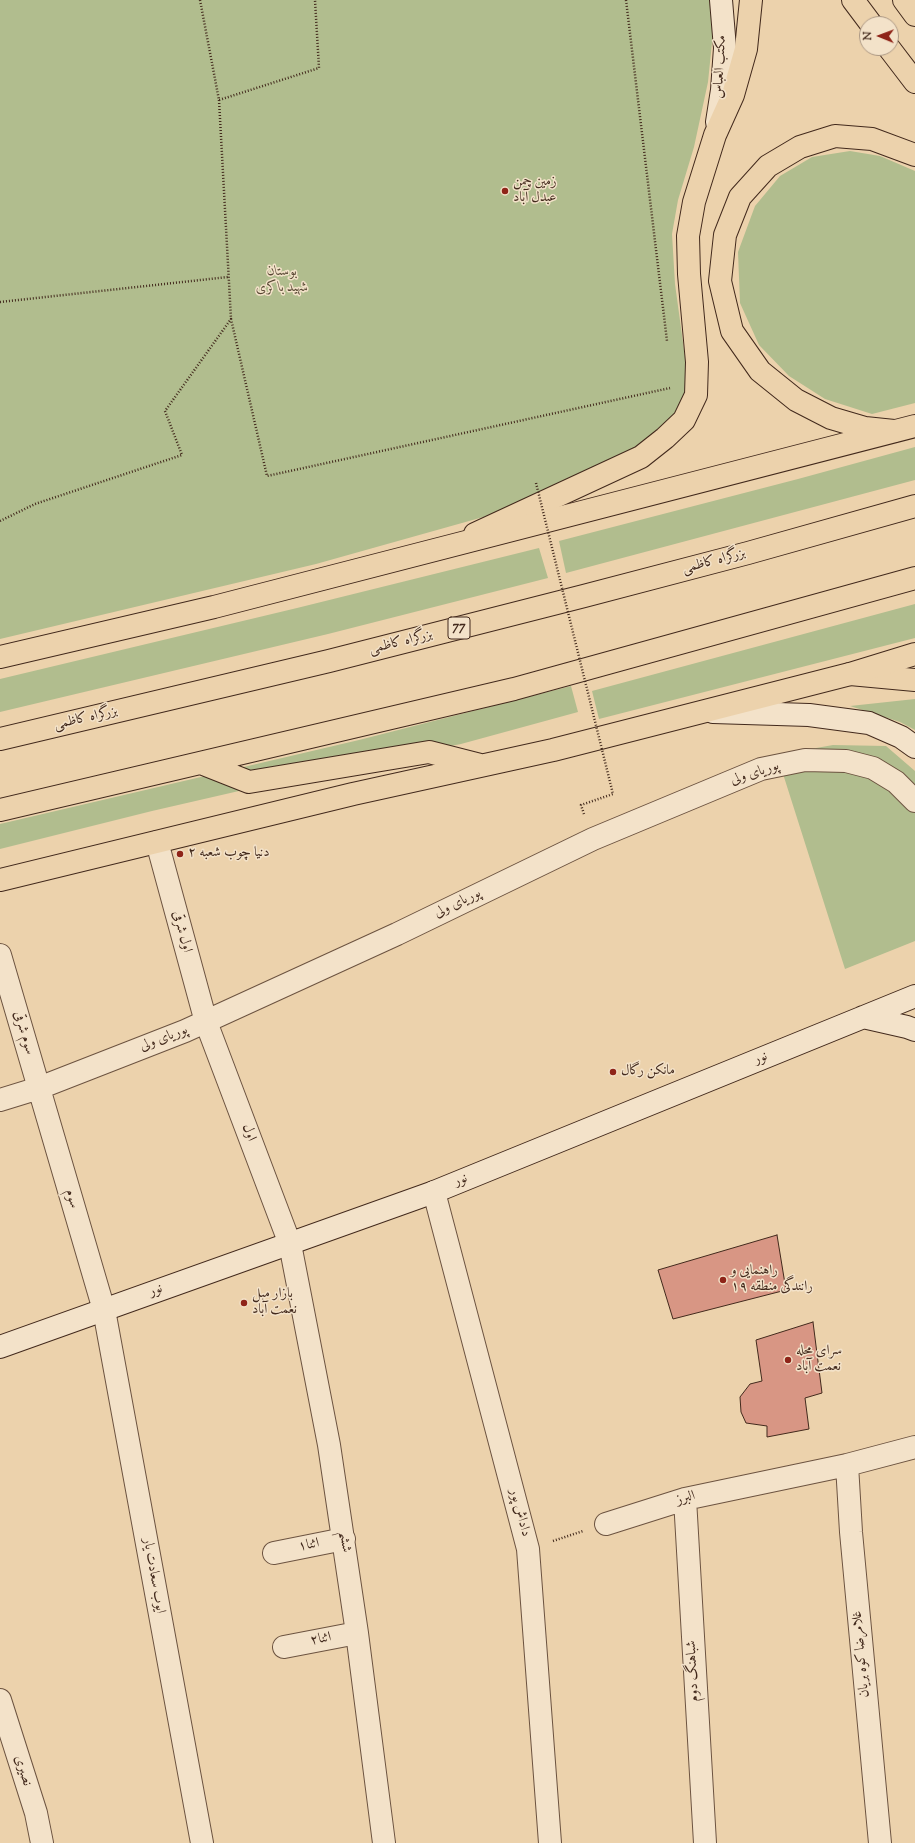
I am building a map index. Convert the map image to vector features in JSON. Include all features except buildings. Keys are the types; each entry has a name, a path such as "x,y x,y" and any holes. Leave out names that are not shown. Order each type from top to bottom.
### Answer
{"main road":[{"path":"442,549 641,457 665,438 684,420 696,395 697,362 689,281 688,236 694,202 715,135 733,95 746,49 751,0"},
{"path":"853,0 865,16"},
{"path":"904,0 915,15"},
{"path":"895,56 915,82"},
{"path":"906,429 864,428 832,418 796,400 760,371 732,332 720,281 725,236 740,197 768,166 800,147 836,136 872,139 915,155"},
{"path":"0,657 214,607 906,429"},
{"name":"بزرگراه کاظمی","path":"0,739 336,659 584,596 748,553 915,506"},
{"path":"0,810 514,689 915,578"},
{"path":"0,880 353,794 553,750 850,674 915,654"},
{"path":"850,674 915,680"},
{"path":"201,763 249,782 429,752 484,766"}],"street":[{"name":"مکتب العباس","path":"715,135 722,90 725,48 721,0"},
{"path":"702,712 809,715 870,723 901,737 915,747"},
{"name":"پوریای ولی","path":"0,1100 39,1088 206,1022 396,934 593,839 761,768 805,760 846,761 873,768 896,782 915,801"},
{"name":"اول شرقی","path":"157,842 206,1022"},
{"name":"سوم شرقی","path":"0,955 39,1088"},
{"name":"نور","path":"0,1347 434,1192 915,996"},
{"path":"863,1017 907,1026 915,1030"},
{"name":"اول","path":"206,1022 290,1244"},
{"name":"سوم","path":"39,1088 104,1310"},
{"name":"داداش پور","path":"434,1192 528,1549 550,1843"},
{"name":"ششم","path":"290,1244 329,1445 344,1539 384,1843"},
{"name":"ایوب سعادت یار","path":"104,1310 202,1843"},
{"name":"البرز","path":"606,1524 685,1499 847,1465 915,1447"},
{"name":"غلامرضا کوه بریان","path":"847,1465 851,1532 880,1843"},
{"name":"شباهنگ دوم","path":"685,1499 705,1843"},
{"name":"اثنا۱","path":"274,1553 344,1539"},
{"name":"اثنا۲","path":"284,1647 357,1633"},
{"name":"نصیری","path":"0,1700 36,1813 42,1843"}],"path":[{"path":"200,0 219,100 231,319 267,476 672,387"},
{"path":"219,100 319,68 314,0"},
{"path":"626,0 668,348"},
{"path":"0,302 228,278"},
{"path":"0,521 35,504 182,455 166,411 231,319"},
{"path":"536,483 613,794 581,805"},
{"path":"528,1549 606,1524"}],"green space":[{"name":"بوستان شهید باکری","path":"0,0 709,0 714,23 708,82 694,147 678,200 672,234 675,284 688,379 683,405 645,442 608,465 494,514 316,564 0,639"},
{"path":"850,151 880,156 915,171 915,403 872,414 825,399 789,376 759,345 740,303 738,252 755,206 780,176 812,157"},
{"path":"915,447 915,480 566,573 559,541"},
{"path":"539,548 548,578 328,634 0,712 0,679"},
{"path":"915,604 915,638 599,719 592,691"},
{"path":"571,686 578,712 461,744 352,765 152,811 0,849 0,824 359,740"},
{"path":"915,699 915,730 900,722 850,706"},
{"path":"833,745 886,746 915,771 915,941 845,969 777,755"}],"place":[{"name":"زمین چمن عبدل آباد","path":"505,191"},
{"name":"دنیا چوب شعبه ۲","path":"180,854"},
{"name":"مانکن رگال","path":"613,1072"},
{"name":"راهنمایی و رانندگی منطقه ۱۹","path":"723,1280"},
{"name":"بازار مبل نعمت آباد","path":"244,1303"},
{"name":"سرای محله نعمت آباد","path":"788,1360"}]}
